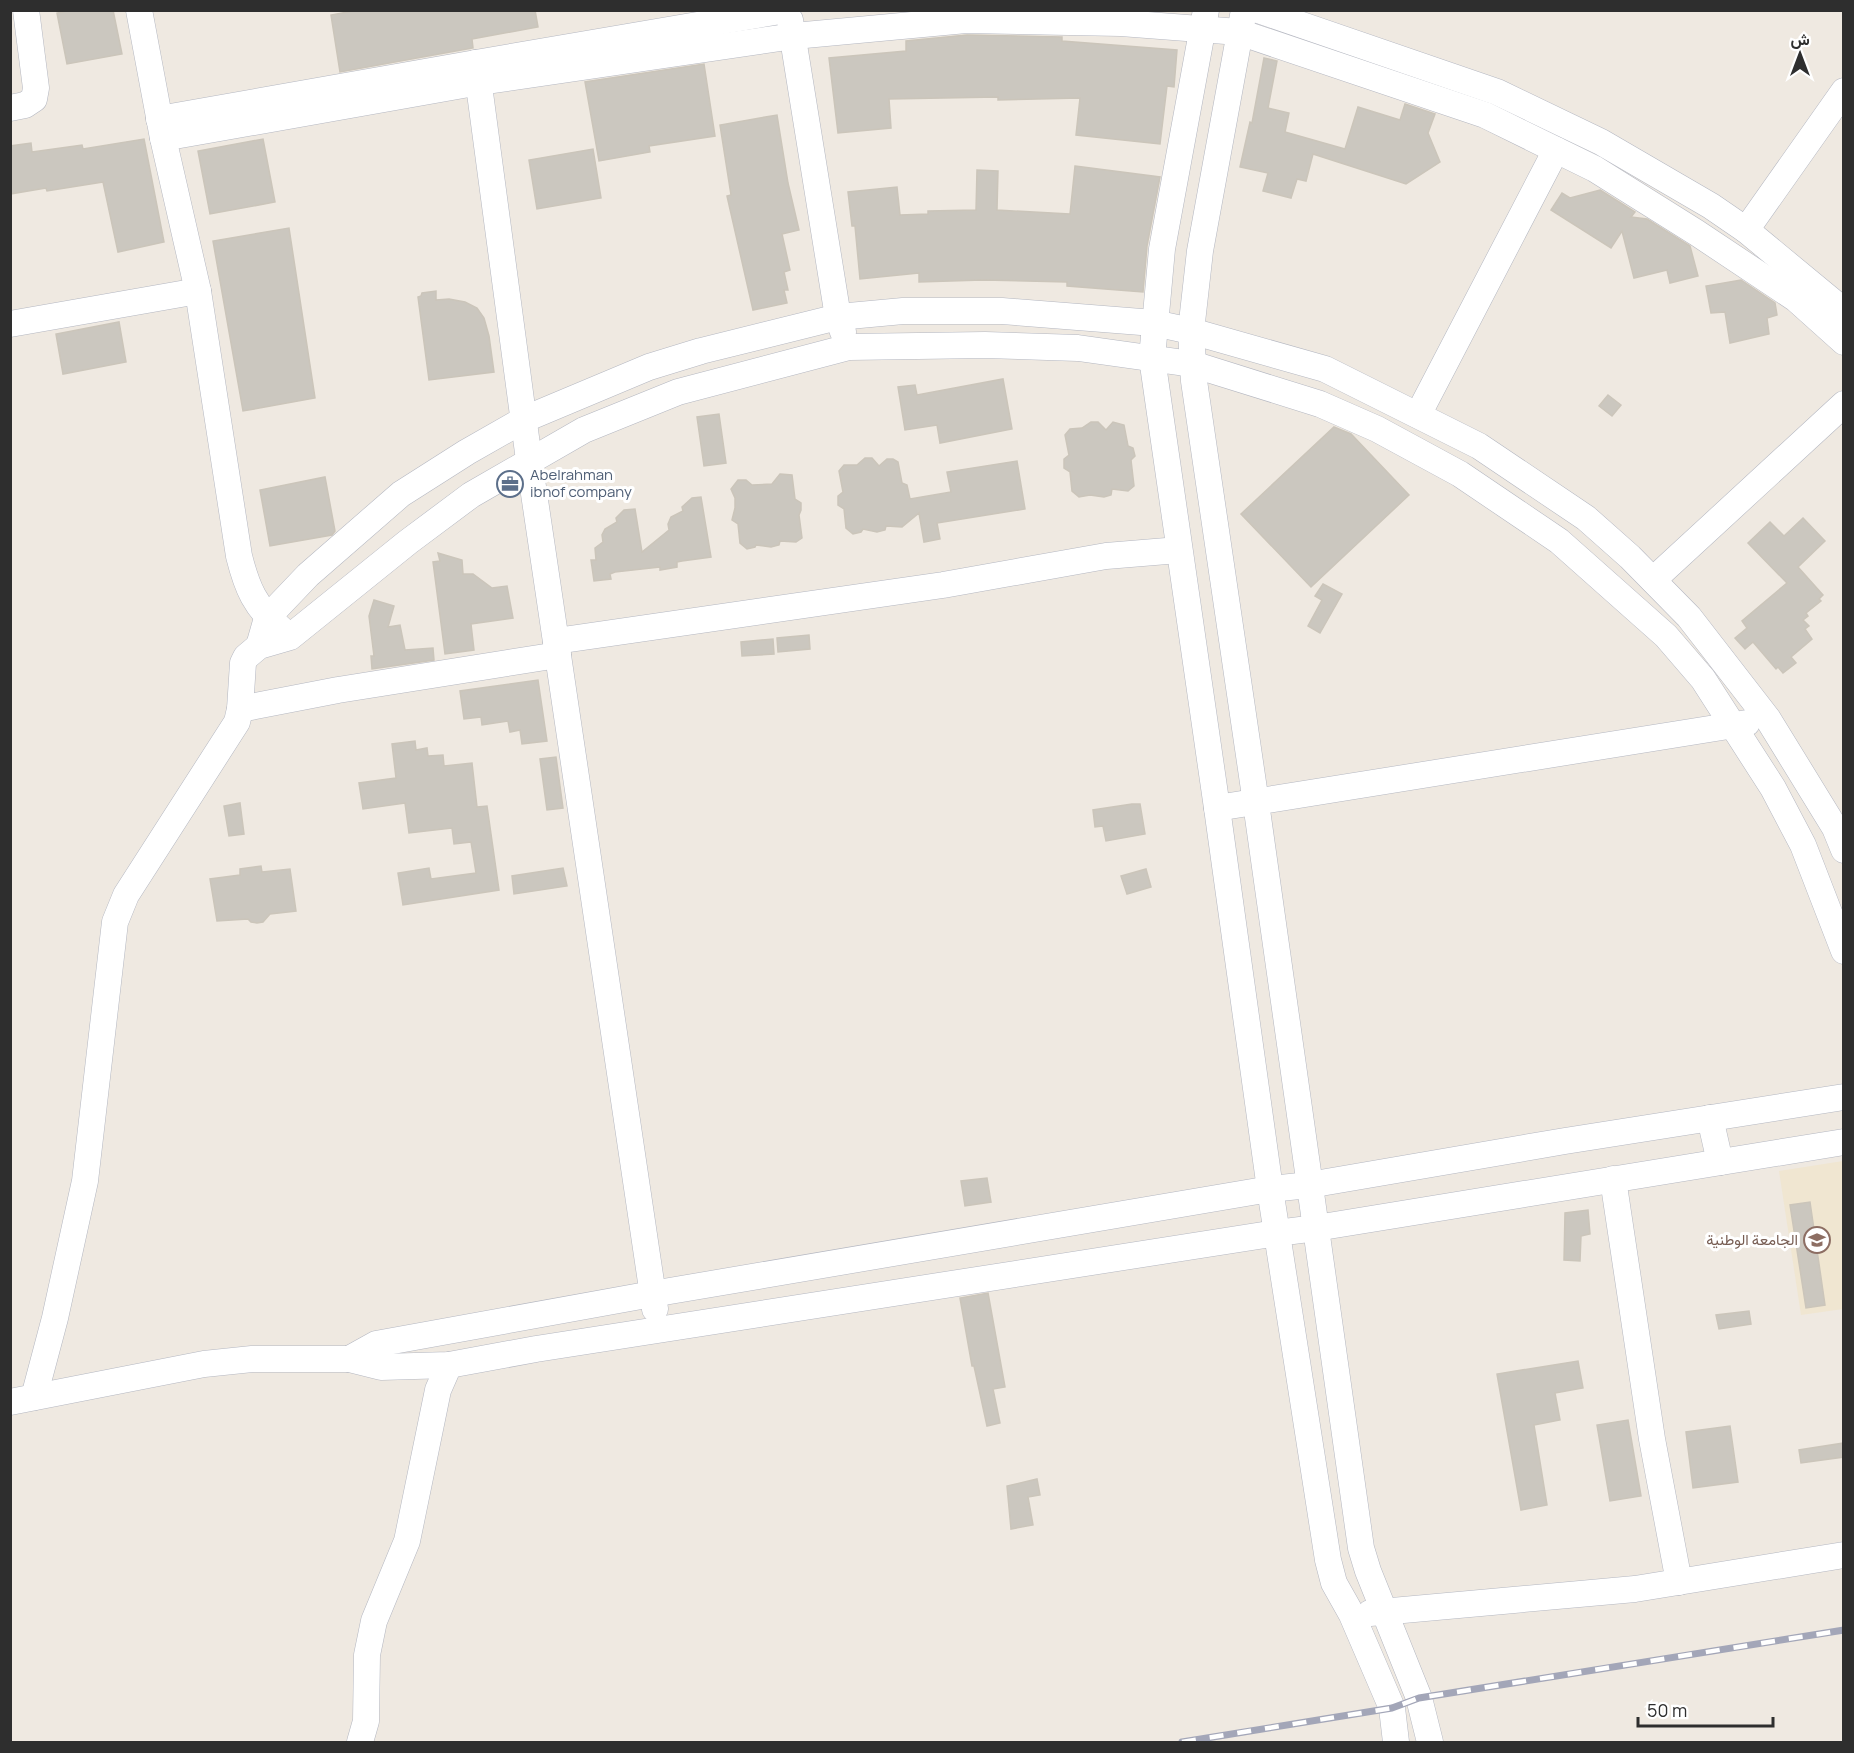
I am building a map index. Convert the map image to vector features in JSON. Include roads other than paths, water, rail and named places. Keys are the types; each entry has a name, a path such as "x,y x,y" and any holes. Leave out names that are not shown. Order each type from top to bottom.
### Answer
{"street":[{"path":"10,108 25,105 34,99 36,88 26,10"},
{"path":"139,10 161,129 198,291 239,556 246,584 258,607 267,618 290,637"},
{"path":"161,129 478,72 787,10 794,36 838,316 849,347"},
{"path":"1258,10 1497,92 1601,142 1711,206 1746,230 1844,311"},
{"path":"478,72 794,36 966,20 1121,23 1204,20 1241,22 1485,115 1604,175 1796,299 1844,342"},
{"path":"1204,20 1162,249 1152,358 1218,808 1270,1189 1328,1560 1334,1583 1352,1615 1392,1708 1396,1743"},
{"path":"1241,22 1200,251 1191,331 1192,364 1361,1548 1419,1698 1430,1743"},
{"path":"478,72 529,460 659,1329"},
{"path":"1746,230 1844,91"},
{"path":"1418,415 1556,150"},
{"path":"10,324 198,291"},
{"path":"259,646 267,618 309,575 401,494 525,419 649,367 701,351 838,316 903,311 1002,310 1154,323 1191,331 1325,369 1479,446 1586,518 1689,617 1768,719 1841,834"},
{"path":"22,1400 55,1318 85,1181 115,922 126,895 231,733 240,709 243,663 246,657 259,646 290,637 408,542 462,502 529,460 584,430 678,392 849,347 986,345 1078,348 1192,364 1320,404 1377,429 1460,474 1559,541 1666,636 1703,679 1773,788 1803,845 1844,951"},
{"path":"1653,580 1844,404"},
{"path":"240,709 557,648 1106,556 1179,550"},
{"path":"1218,808 1256,804 1768,719"},
{"path":"349,1359 376,1344 652,1294 1270,1189 1308,1185 1844,1096"},
{"path":"1710,1118 1720,1162"},
{"path":"22,1400 204,1364 252,1359 349,1359 381,1367 449,1365 536,1348 1316,1228 1844,1142"},
{"path":"1613,1179 1652,1439 1679,1582"},
{"path":"360,1743 366,1721 367,1655 374,1621 407,1541 438,1390 449,1365"},
{"path":"1352,1615 1635,1589 1844,1555"}],"railway":[{"path":"1182,1742 1392,1708 1419,1698 1844,1630"}],"place":[{"name":"Abelrahman ibnof company","path":"510,484"},
{"name":"الجامعة الوطنية","path":"1817,1240"}]}
